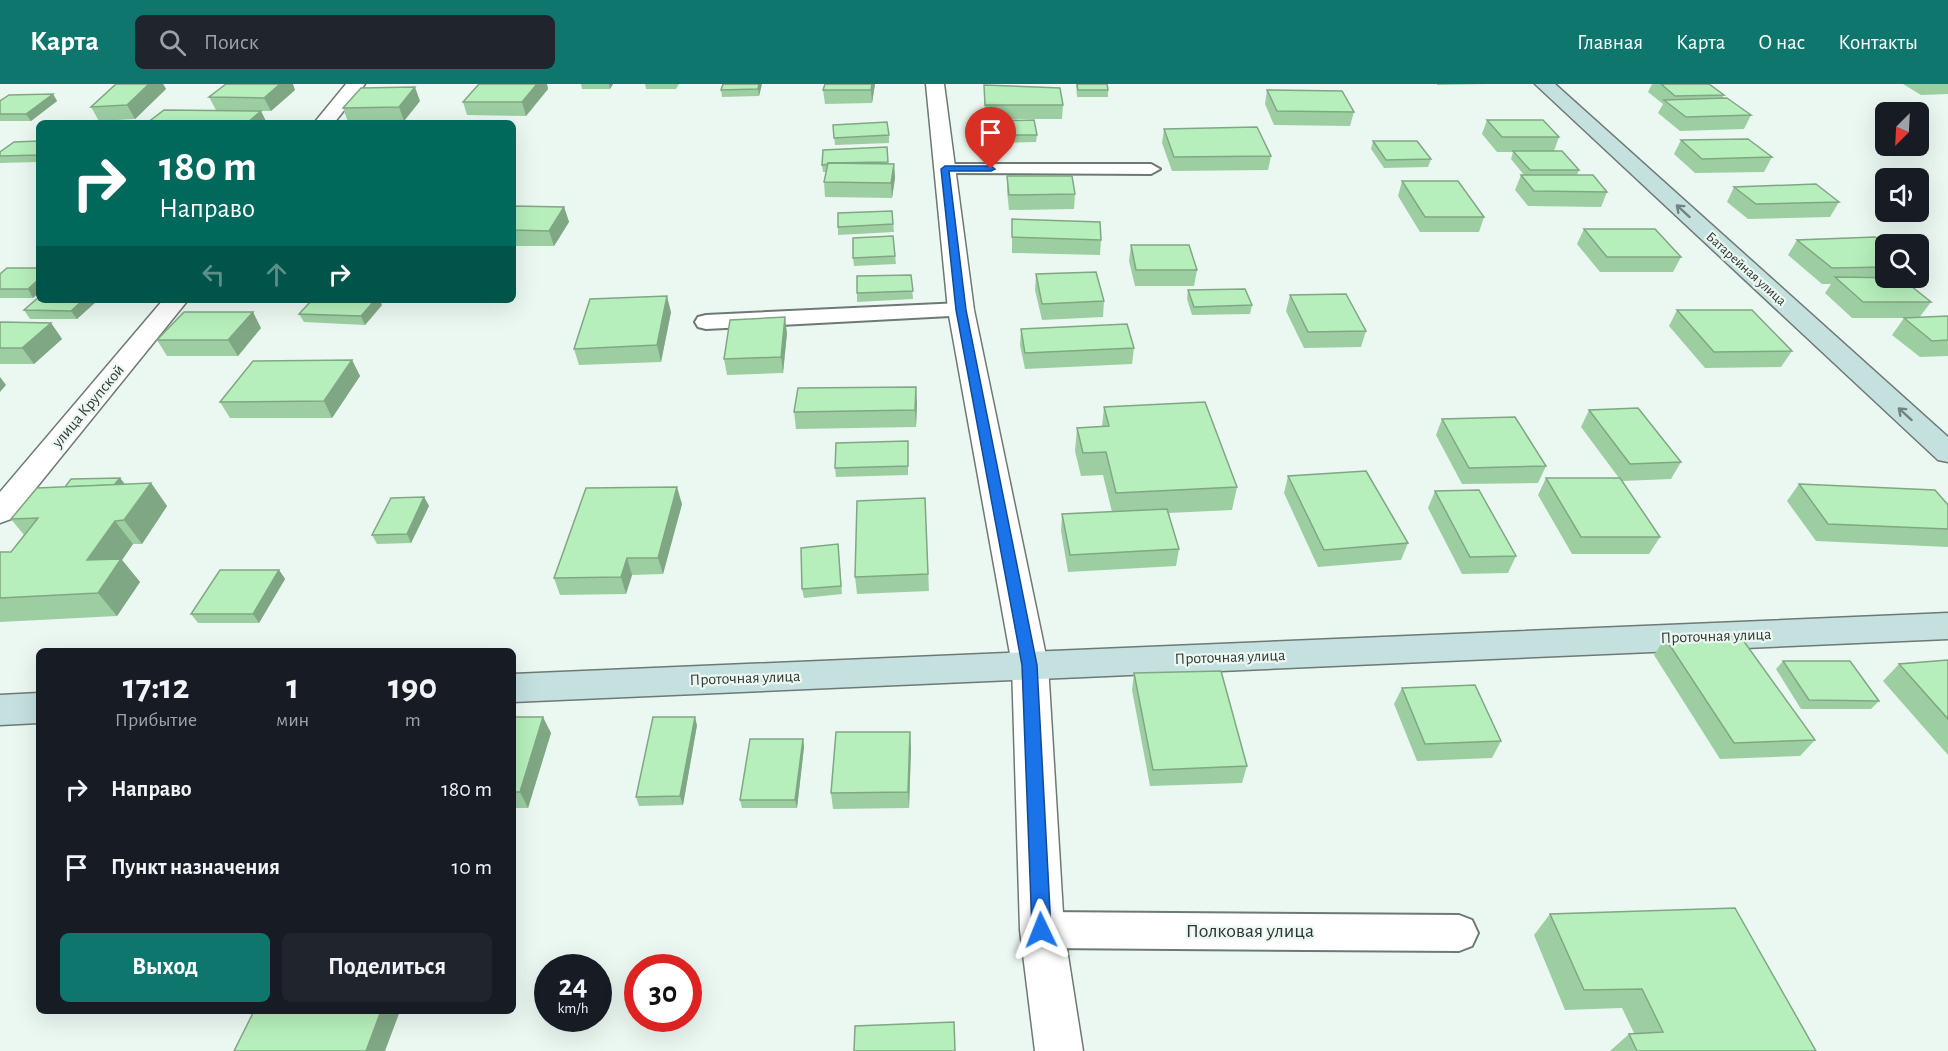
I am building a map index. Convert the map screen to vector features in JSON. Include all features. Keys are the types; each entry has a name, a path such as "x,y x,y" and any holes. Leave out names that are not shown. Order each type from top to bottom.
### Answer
{"street":[{"path":"326,120 356,84"},
{"path":"935,84 961,310 1030,665 1041,930 1059,1051"},
{"name":"Батарейная улица","path":"1544,84 1948,453"},
{"name":"улица Крупской","path":"0,512 174,303"},
{"name":"Проточная улица","path":"516,688 1948,626"},
{"path":"0,710 36,708"}],"lane":[{"path":"945,169 1151,169"},
{"path":"706,321 961,310"},
{"name":"Полковая улица","path":"1041,930 1459,933"}],"building":[{"path":"116,84 149,84 127,105 91,107"},
{"path":"226,84 280,84 264,98 209,97"},
{"path":"479,84 537,84 522,102 463,102"},
{"path":"723,84 759,84 758,89 721,90"},
{"path":"825,84 872,84 871,90 823,90"},
{"path":"1077,84 1107,84 1108,90 1078,90"},
{"path":"1661,84 1709,84 1724,95 1675,96"},
{"path":"984,85 1060,88 1063,105 985,105"},
{"path":"415,87 399,107 343,108 361,88"},
{"path":"1267,90 1342,91 1354,112 1277,111"},
{"path":"53,94 26,114 0,114 0,101 9,95"},
{"path":"1727,98 1751,115 1686,117 1664,100"},
{"path":"164,110 261,111 250,120 151,120"},
{"path":"1034,120 1037,135 988,135 987,121"},
{"path":"1487,120 1543,120 1559,137 1502,137"},
{"path":"887,122 889,135 834,138 833,125"},
{"path":"1257,127 1271,156 1174,157 1164,129"},
{"path":"1748,139 1772,157 1702,159 1681,140"},
{"path":"36,141 36,155 0,156 0,152 14,142"},
{"path":"1373,141 1417,141 1431,159 1386,160"},
{"path":"887,147 888,162 822,165 823,150"},
{"path":"1513,151 1562,151 1579,170 1530,170"},
{"path":"828,163 894,164 891,183 824,182"},
{"path":"1521,175 1593,175 1607,192 1534,191"},
{"path":"1007,176 1072,176 1075,194 1009,195"},
{"path":"1402,181 1458,181 1484,217 1425,217"},
{"path":"1816,184 1839,202 1756,204 1734,187"},
{"path":"516,206 564,207 549,231 516,230"},
{"path":"892,211 893,224 838,227 838,213"},
{"path":"1012,219 1100,222 1101,240 1012,237"},
{"path":"1584,229 1655,229 1681,257 1607,257"},
{"path":"893,236 895,256 853,258 853,238"},
{"path":"1875,237 1875,267 1832,268 1797,240"},
{"path":"1131,245 1189,245 1197,270 1136,270"},
{"path":"7,268 36,268 36,282 28,289 0,289 0,274"},
{"path":"1096,272 1104,301 1042,304 1036,274"},
{"path":"911,275 913,291 857,293 857,276"},
{"path":"1835,277 1875,278 1875,288 1914,288 1931,302 1863,302"},
{"path":"1245,289 1252,305 1194,307 1188,290"},
{"path":"1346,294 1366,331 1308,332 1290,295"},
{"path":"667,296 657,345 574,349 590,299"},
{"path":"36,300 36,303 80,303 71,311 24,310"},
{"path":"309,303 372,303 361,316 299,314"},
{"path":"1677,310 1752,310 1792,351 1714,352"},
{"path":"184,312 253,312 228,340 157,340"},
{"path":"1948,316 1948,340 1932,341 1904,318"},
{"path":"785,317 781,357 724,359 730,320"},
{"path":"0,322 51,323 22,348 0,348"},
{"path":"1127,324 1134,348 1025,353 1021,329"},
{"path":"352,360 324,401 220,402 253,361"},
{"path":"916,387 915,410 794,412 798,388"},
{"path":"1205,402 1237,487 1116,493 1106,452 1083,453 1077,428 1109,426 1104,407"},
{"path":"1638,408 1681,462 1630,464 1589,410"},
{"path":"1515,417 1546,466 1469,468 1442,419"},
{"path":"908,441 908,466 835,468 836,443"},
{"path":"1366,471 1408,543 1324,550 1288,476"},
{"path":"120,478 114,485 65,487 71,479"},
{"path":"1546,478 1620,478 1660,537 1581,537"},
{"path":"151,483 124,520 115,521 87,560 121,559 98,593 0,598 0,552 11,552 38,518 11,519 37,488"},
{"path":"1799,484 1935,490 1948,505 1948,529 1828,524"},
{"path":"677,487 658,558 627,558 621,577 554,578 586,488"},
{"path":"1479,490 1516,556 1470,557 1435,491"},
{"path":"424,497 407,534 372,535 391,498"},
{"path":"925,498 928,574 855,577 857,501"},
{"path":"1167,509 1179,549 1070,555 1062,514"},
{"path":"838,544 841,586 802,589 801,548"},
{"path":"220,570 279,570 253,614 191,614"},
{"path":"1740,636 1815,740 1734,743 1665,638"},
{"path":"1948,660 1948,719 1899,664"},
{"path":"1783,661 1850,661 1879,701 1809,700"},
{"path":"1221,671 1247,766 1153,770 1134,673"},
{"path":"1475,685 1501,741 1425,744 1402,688"},
{"path":"516,717 543,717 520,792 516,792"},
{"path":"653,717 695,717 680,796 636,797"},
{"path":"836,732 910,732 908,792 831,793"},
{"path":"750,739 803,739 795,800 740,800"},
{"path":"1735,908 1816,1051 1637,1051 1629,1034 1663,1032 1642,989 1584,990 1550,914"},
{"path":"252,1014 380,1014 366,1051 234,1051"},
{"path":"954,1022 955,1051 854,1051 855,1026"}],"route":[{"path":"991,169 945,169 961,310 1030,665 1041,930"}]}
